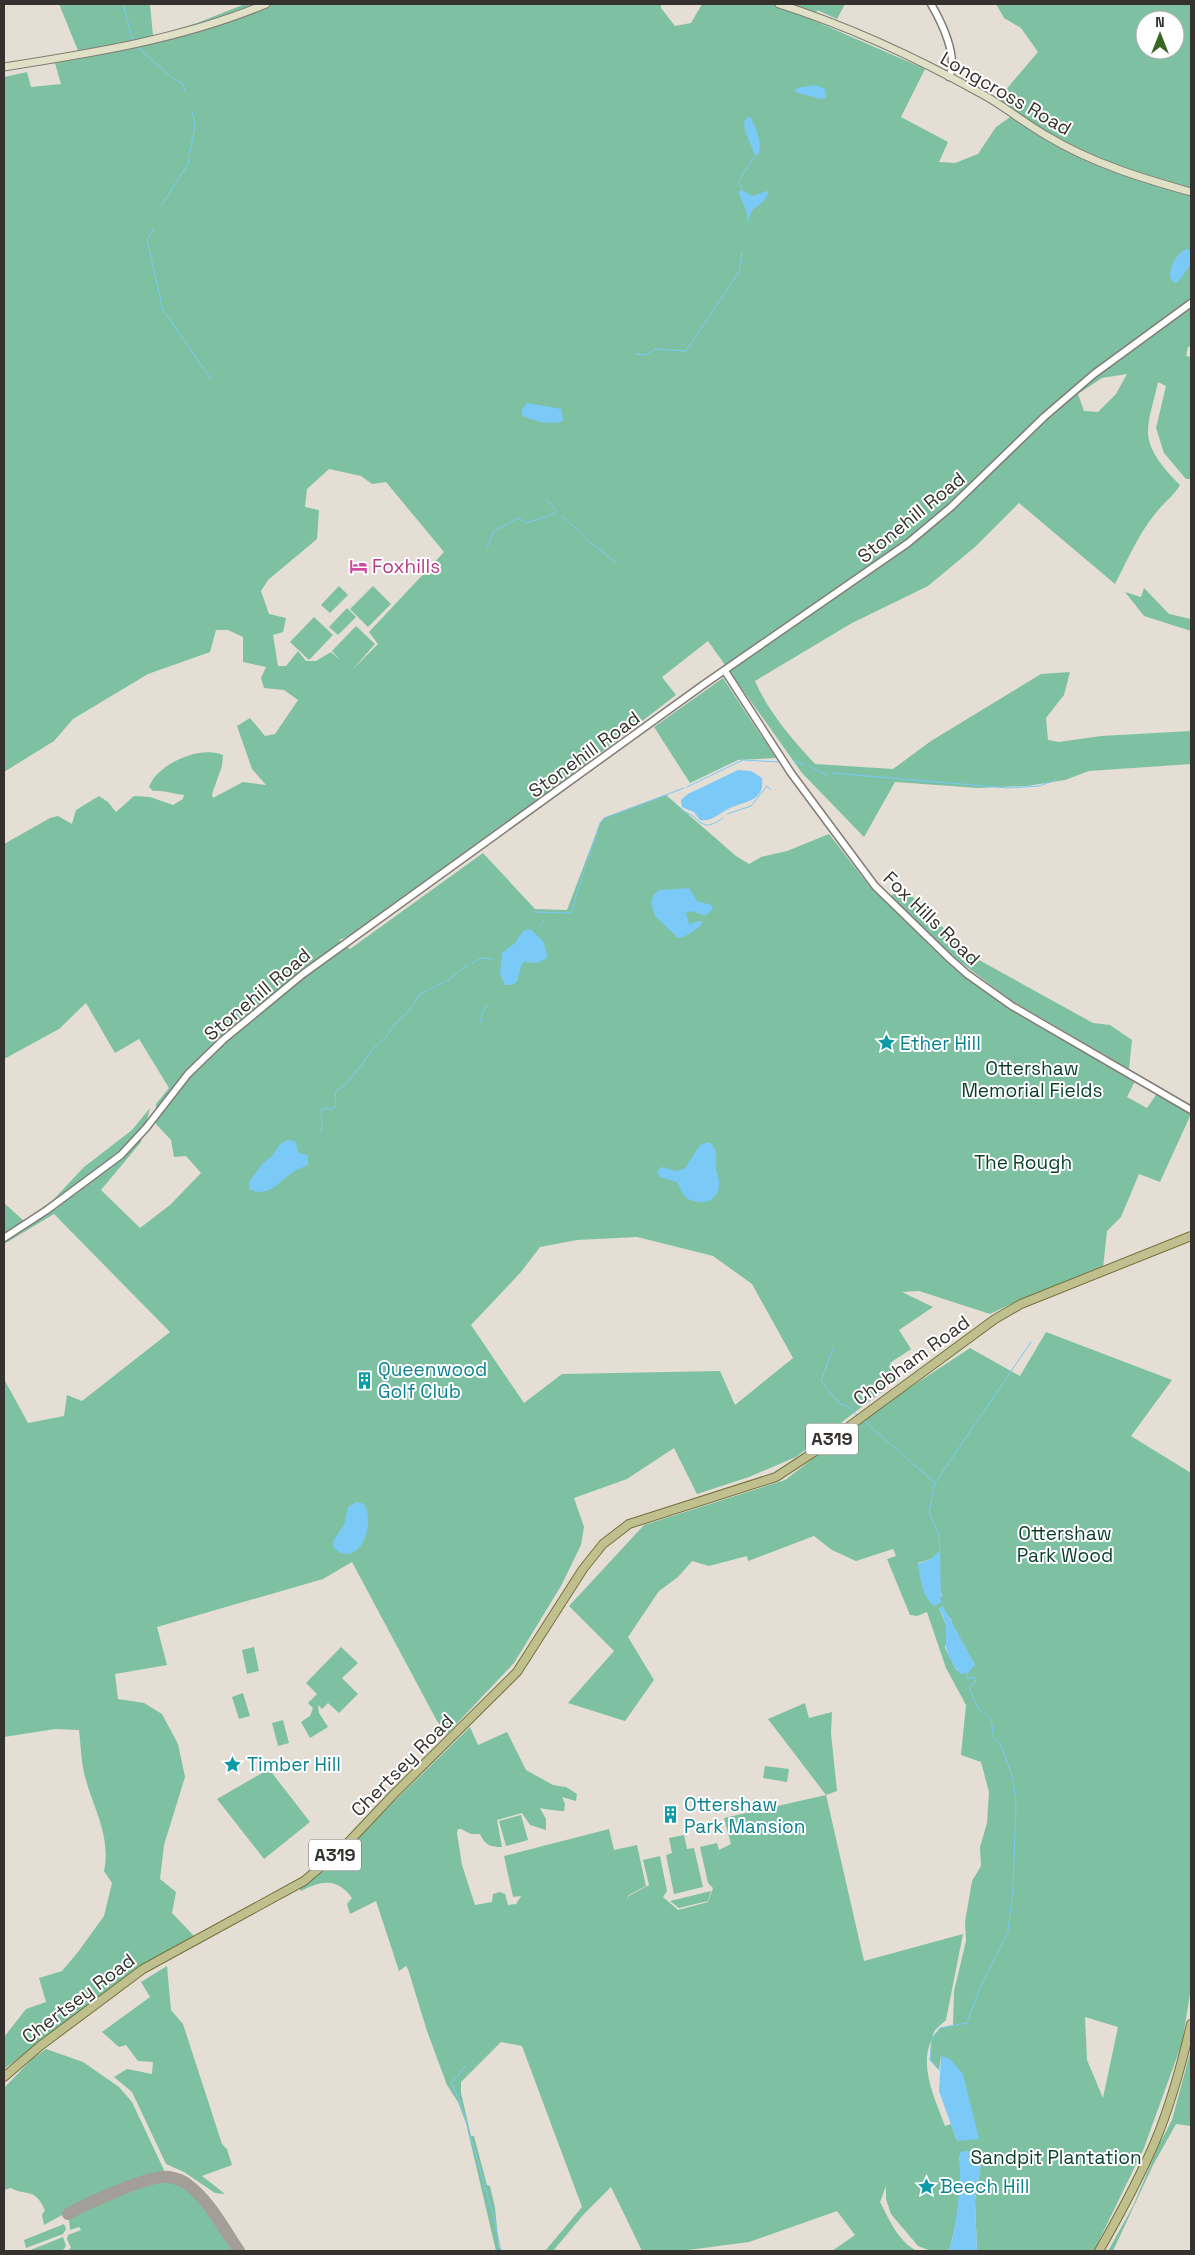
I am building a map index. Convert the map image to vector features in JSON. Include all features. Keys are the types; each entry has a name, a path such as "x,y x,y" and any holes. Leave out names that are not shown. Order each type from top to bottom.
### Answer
{"main road":[{"path":"4,68 134,45 212,24 266,4"},
{"name":"Longcross Road","path":"779,4 832,23 949,77 983,94 1047,136 1126,174 1191,192"},
{"name":"Chobham Road","path":"603,1544 629,1524 776,1477 817,1450 995,1318 1042,1295 1191,1236"},
{"name":"Chertsey Road","path":"4,2077 40,2046 143,1969 304,1881 343,1848 393,1795 518,1672 583,1569 603,1544"},
{"path":"1099,2251 1144,2168 1156,2141 1168,2108 1190,2034 1191,2024"}],"street":[{"path":"931,4 947,39 953,66 949,77"},
{"name":"Stonehill Road","path":"4,1238 47,1210 121,1155 146,1128 188,1074 230,1035 303,974 725,671 908,543 951,507 1044,417 1094,374 1191,303"},
{"name":"Fox Hills Road","path":"725,671 791,773 875,886 949,958 1012,1006 1191,1110"}],"green space":[{"path":"59,4 150,4 153,36 197,23 245,4 661,4 661,8 675,26 691,23 702,4 845,4 837,19 817,10 815,21 925,69 901,117 948,142 939,162 955,163 978,154 996,127 1016,113 998,99 1038,52 1021,28 1004,18 996,4 1191,4 1191,346 1188,347 1186,356 1191,357 1191,479 1186,479 1164,453 1156,428 1166,386 1158,382 1149,420 1149,439 1159,461 1180,485 1143,531 1115,584 1019,503 975,547 928,586 852,623 755,681 774,715 815,764 893,769 931,741 1041,674 1070,672 1064,695 1046,718 1048,740 1059,742 1101,736 1191,731 1191,764 1089,771 1065,780 1027,786 978,788 895,782 864,837 802,773 708,641 662,677 676,695 472,848 347,937 339,940 350,949 483,853 535,909 567,910 600,823 604,818 666,795 736,856 749,864 761,857 787,851 829,834 870,887 964,974 1000,1002 1135,1081 1127,1097 1147,1108 1158,1092 1191,1114 1160,1182 1139,1174 1121,1217 1107,1231 1103,1268 1026,1297 990,1314 919,1291 902,1292 933,1307 899,1330 911,1349 890,1363 901,1377 796,1457 749,1477 697,1494 674,1448 627,1479 574,1498 584,1527 581,1545 561,1586 514,1663 447,1734 437,1721 352,1562 323,1579 157,1627 167,1665 115,1674 118,1699 144,1703 162,1714 178,1744 185,1777 164,1845 160,1879 176,1892 172,1913 195,1937 134,1972 4,2069 4,2037 26,2009 46,2002 39,1978 62,1971 78,1952 104,1916 112,1883 104,1871 106,1859 104,1836 84,1774 79,1730 55,1729 4,1737 4,1379 28,1423 64,1416 67,1395 82,1401 170,1332 54,1214 4,1244 4,1203 24,1221 54,1199 84,1167 132,1130 150,1108 141,1142 101,1190 140,1228 170,1205 201,1173 186,1156 174,1157 171,1140 156,1124 156,1104 169,1088 139,1039 115,1053 86,1003 59,1029 4,1059 4,844 50,818 58,816 72,824 76,810 99,796 108,802 116,812 134,796 150,797 173,805 183,799 184,795 153,791 149,787 161,771 170,764 192,755 214,753 223,755 222,766 212,794 213,798 243,782 266,785 252,769 237,726 250,718 265,736 275,734 298,700 284,690 264,688 261,678 266,667 243,662 243,637 228,630 216,630 210,652 148,674 73,719 54,741 4,772 4,77 27,72 31,87 61,84 55,63 81,58","holes":["1127,374 1116,394 1098,412 1084,411 1078,394 1102,378","329,469 361,476 372,484 386,482 444,552 369,632 378,644 352,670 375,644 356,626 332,651 340,660 331,652 316,661 306,661 298,651 286,666 278,666 273,635 283,632 286,618 269,614 261,591 268,580 317,539 319,510 305,507 307,489","637,1237 713,1256 752,1284 793,1358 735,1405 720,1371 562,1374 524,1403 471,1325 521,1272 540,1247 577,1240"]},
{"path":"339,586 348,595 330,613 321,605"},
{"path":"373,586 391,604 368,627 350,609"},
{"path":"1144,588 1169,614 1191,619 1191,631 1144,616 1125,592 1141,597"},
{"path":"347,608 356,617 338,635 329,627"},
{"path":"314,617 333,635 309,660 290,642"},
{"path":"723,678 776,758 738,760 690,783 654,727"},
{"path":"907,891 970,955 1093,1023 1110,1025 1132,1040 1129,1069 1011,1000 956,959 888,896"},
{"path":"1046,1332 1172,1380 1131,1436 1191,1473 1191,1988 1182,2043 1144,2148 1094,2251 977,2251 975,2201 982,2158 959,2156 961,2179 959,2204 949,2251 931,2251 918,2246 891,2214 886,2199 886,2186 880,2202 900,2236 910,2247 917,2251 832,2251 855,2235 837,2211 749,2242 680,2251 642,2251 611,2187 584,2214 553,2251 545,2251 582,2207 522,2046 501,2042 461,2082 461,2093 471,2136 474,2136 495,2208 499,2247 502,2251 496,2251 466,2123 458,2102 447,2085 427,2031 408,1969 406,1966 399,1971 376,1901 350,1914 347,1904 352,1898 341,1887 335,1884 322,1883 301,1891 299,1887 348,1850 356,1839 470,1727 478,1745 507,1732 526,1770 553,1785 566,1787 577,1794 576,1801 562,1797 565,1804 564,1811 540,1808 546,1819 546,1830 530,1825 522,1813 497,1820 502,1847 488,1845 480,1834 471,1834 458,1829 462,1865 475,1905 492,1902 493,1894 500,1892 505,1894 508,1905 516,1904 521,1896 513,1897 504,1856 609,1829 614,1850 637,1845 646,1886 629,1895 625,1903 629,1896 649,1885 643,1860 660,1856 667,1891 663,1897 678,1910 708,1902 713,1888 708,1883 700,1847 717,1843 719,1850 731,1844 724,1818 826,1795 864,1961 963,1934 946,2020 935,2030 932,2037 940,2028 953,2025 954,1991 966,1941 965,1922 972,1881 981,1866 980,1847 987,1823 989,1792 981,1762 961,1755 966,1705 946,1668 927,1612 917,1616 910,1615 887,1559 896,1556 893,1549 856,1561 832,1550 814,1536 748,1561 747,1556 709,1566 692,1561 678,1577 659,1591 628,1637 654,1680 625,1721 568,1703 614,1651 569,1606 644,1525 785,1480 882,1406 970,1348 1020,1376","holes":["940,1551 939,1584 942,1597 918,1563 931,1559","939,1608 951,1619 952,1625 975,1665 957,1671 945,1648 947,1638 946,1625","1085,2017 1118,2027 1103,2098 1087,2060","931,2041 930,2060 939,2070 941,2056 957,2141 951,2124 945,2126 933,2095 928,2073 928,2051"]},
{"path":"254,1647 259,1671 247,1674 242,1650"},
{"path":"341,1647 358,1663 342,1678 358,1694 339,1713 328,1703 322,1709 318,1705 319,1713 328,1727 310,1738 301,1722 310,1716 313,1708 308,1703 317,1694 306,1683"},
{"path":"243,1693 250,1716 239,1719 232,1697"},
{"path":"805,1703 809,1718 832,1712 831,1733 837,1791 826,1795 768,1719"},
{"path":"283,1720 289,1743 278,1746 272,1723"},
{"path":"765,1766 789,1769 787,1782 763,1778"},
{"path":"269,1769 310,1822 264,1859 217,1799"},
{"path":"521,1815 528,1840 506,1846 499,1821"},
{"path":"684,1835 687,1849 694,1848 703,1887 674,1894 666,1855 672,1853 669,1838"},
{"path":"711,1891 708,1901 679,1908 670,1901"},
{"path":"167,1966 171,2010 183,2024 222,2144 227,2149 232,2165 202,2176 225,2194 215,2193 184,2172 166,2164 132,2092 114,2077 127,2069 152,2074 153,2062 138,2061 126,2045 119,2047 102,2032 150,1997 141,1982"},
{"path":"46,2049 83,2062 119,2087 132,2102 164,2170 162,2175 91,2199 44,2225 42,2215 45,2210 37,2198 30,2193 16,2191 11,2188 4,2190 4,2088 32,2059"},
{"path":"1191,2049 1191,2126 1176,2124 1153,2165 1113,2251 1108,2251 1133,2206 1159,2145 1172,2120"},
{"path":"160,2181 172,2182 184,2187 194,2196 203,2206 232,2251 67,2251 71,2248 67,2239 68,2235 81,2230 79,2227 70,2230 69,2220 92,2206"},
{"path":"64,2224 66,2229 63,2234 26,2248 24,2240"},
{"path":"63,2237 66,2246 60,2251 28,2251"}],"water":[{"path":"815,85 825,89 826,98 821,99 795,91 797,88"},
{"path":"748,117 751,118 758,136 760,146 758,155 755,155 745,131 744,122"},
{"path":"742,190 752,196 769,192 763,202 752,210 748,222 746,210 738,192"},
{"path":"1187,249 1191,251 1191,264 1178,282 1174,283 1170,277 1172,264"},
{"path":"527,403 561,409 563,419 561,422 552,423 530,419 522,415 522,410"},
{"path":"738,770 751,771 762,778 762,786 757,796 705,820 700,820 694,812 682,807 681,800 688,794"},
{"path":"689,888 697,901 711,905 713,909 705,916 693,911 686,913 689,924 703,922 692,932 678,938 655,916 651,903 654,894 660,890"},
{"path":"530,929 543,941 548,957 538,963 524,962 521,966 517,982 512,985 505,985 500,975 502,953 515,943 523,931"},
{"path":"288,1140 295,1141 299,1153 308,1155 308,1165 293,1172 273,1188 262,1192 249,1189 249,1182 263,1163 272,1156 280,1144"},
{"path":"709,1142 714,1147 715,1152 719,1183 718,1192 715,1197 706,1202 694,1201 684,1196 677,1182 660,1177 657,1172 661,1167 677,1171 685,1168 700,1145"},
{"path":"357,1502 364,1504 367,1512 367,1532 358,1549 351,1553 343,1553 334,1548 333,1541 344,1525 348,1507"},
{"path":"940,1550 941,1603 933,1606 924,1592 918,1564 931,1559"},
{"path":"943,1606 975,1665 968,1673 961,1674 959,1672 948,1653 945,1622 939,1608"},
{"path":"941,2056 950,2059 963,2074 979,2139 957,2141 939,2091"},
{"path":"967,2151 978,2154 982,2158 975,2201 977,2251 949,2251 957,2207 960,2152"}],"waterway":[{"path":"123,4 133,41"},
{"path":"137,47 174,79 182,83 186,93"},
{"path":"161,206 188,164 195,125 192,111"},
{"path":"742,190 739,181 755,155"},
{"path":"154,228 147,240 163,310 211,379"},
{"path":"636,354 645,355 656,349 686,351 739,272 742,252"},
{"path":"546,499 557,511"},
{"path":"487,548 494,531 518,518 527,523 556,513"},
{"path":"562,516 582,534"},
{"path":"586,539 609,557"},
{"path":"610,558 615,562"},
{"path":"687,787 743,760 779,762"},
{"path":"794,761 805,765"},
{"path":"809,766 827,775"},
{"path":"832,773 1008,788 1039,786 1056,780"},
{"path":"727,814 751,806 767,786 771,790"},
{"path":"587,862 600,823 604,818 684,788"},
{"path":"680,809 705,825 711,825 723,818"},
{"path":"534,912 571,913 586,864"},
{"path":"539,926 544,920"},
{"path":"472,963 482,958 492,959"},
{"path":"321,1132 321,1110 325,1108 331,1109 336,1106 335,1092 348,1082 374,1048 410,1010 420,994 448,980 467,965"},
{"path":"480,1023 483,1011 487,1006"},
{"path":"940,1550 939,1535 929,1513 935,1483 1031,1342"},
{"path":"834,1346 821,1381 840,1404 846,1405 857,1415"},
{"path":"864,1421 934,1482"},
{"path":"939,2070 930,2060 932,2039 940,2028 967,2023 981,1985 1008,1931 1013,1889 1016,1805 1013,1778 1000,1743 994,1739 991,1719 978,1708 969,1687 976,1682 974,1677 967,1679 968,1673"},
{"path":"465,2066 452,2083 464,2113 494,2218 501,2251"}],"taxiway":[{"path":"68,2214 133,2185 160,2177 169,2177 185,2183 202,2198 216,2215 239,2251"}],"place":[{"name":"Foxhills","path":"358,566"},
{"name":"Ether Hill","path":"886,1043"},
{"name":"Queenwood Golf Club","path":"364,1380"},
{"name":"Timber Hill","path":"233,1764"},
{"name":"Ottershaw Park Mansion","path":"670,1815"},
{"name":"Beech Hill","path":"926,2186"}],"park label":[{"name":"Ottershaw Memorial Fields","path":"1032,1079"},
{"name":"The Rough","path":"1023,1162"},
{"name":"Ottershaw Park Wood","path":"1065,1544"},
{"name":"Sandpit Plantation","path":"1056,2157"}]}
